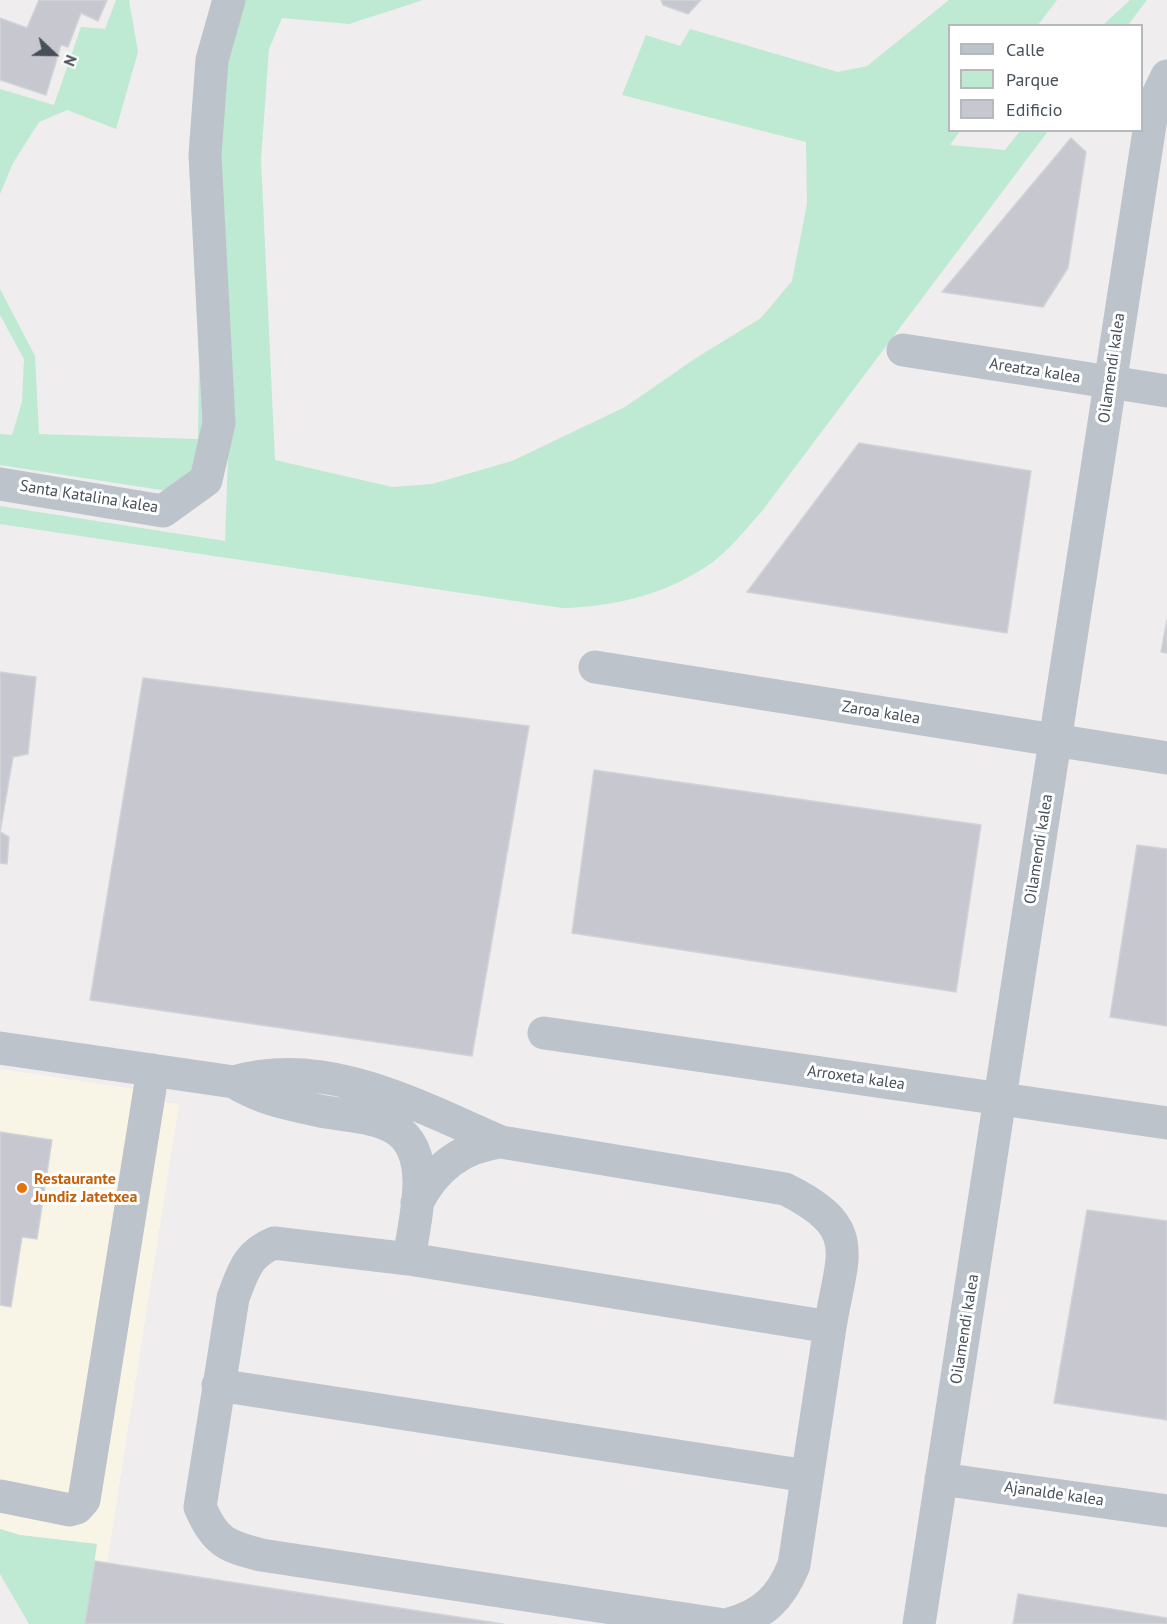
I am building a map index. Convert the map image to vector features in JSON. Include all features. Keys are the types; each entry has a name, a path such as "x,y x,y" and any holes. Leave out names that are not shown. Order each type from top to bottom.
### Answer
{"street":[{"name":"Santa Katalina kalea","path":"0,484 163,511 206,480 219,423 205,155 212,60 229,0"},
{"name":"Oilamendi kalea","path":"919,1624 1153,105 1167,76"},
{"name":"Areatza kalea","path":"903,350 1167,391"},
{"name":"Zaroa kalea","path":"595,667 1167,758"},
{"name":"Arroxeta kalea","path":"544,1032 1167,1124"},
{"path":"0,1048 234,1082 256,1096 321,1111 371,1117 390,1124 405,1136 416,1157 419,1180 409,1259"},
{"path":"0,1496 70,1510 77,1508 84,1500 153,1070"},
{"path":"234,1082 259,1074 282,1073 357,1083 387,1093 501,1142 785,1189 814,1203 835,1223 843,1243 794,1565 785,1588 769,1604 747,1619 729,1624"},
{"path":"417,1203 436,1173 460,1154 478,1145 501,1142"},
{"path":"718,1624 261,1555 230,1547 218,1539 207,1525 200,1507 233,1298 244,1269 257,1250 274,1243 409,1259 830,1327"},
{"path":"218,1385 807,1476"},
{"name":"Ajanalde kalea","path":"941,1479 1167,1511"}],"shaded area":[{"path":"0,1069 163,1093 161,1102 179,1104 107,1563 95,1561 96,1544 20,1535 0,1529"}],"green space":[{"path":"116,0 129,0 138,52 116,129 67,110 39,122 13,163 0,194 0,89 54,105 81,27 105,29"},
{"path":"244,0 423,0 349,24 282,18 269,49 261,159 275,460 392,487 432,484 512,461 625,407 696,358 761,318 792,281 807,204 806,142 622,95 646,35 680,46 690,29 838,72 867,66 949,0 1057,0 1039,24 948,24 948,132 959,132 950,145 1005,150 1019,132 1047,132 762,511 722,554 690,576 637,598 581,607 562,608 0,524 0,506 225,541 229,429 216,156 223,57"},
{"path":"1130,0 1147,0 1129,24 1104,24"},
{"path":"189,160 209,443 195,471 174,492 0,465 0,434 12,435 22,402 24,359 0,315 0,289 35,356 39,434 198,439 199,365"},
{"path":"0,1529 20,1535 97,1544 85,1624 29,1624 0,1574"}],"building":[{"path":"39,0 107,0 98,21 81,13 68,47 61,45 46,95 0,80 0,18 27,28"},
{"path":"661,0 701,0 688,14 663,5"},
{"path":"1071,138 1086,152 1068,268 1043,307 942,292"},
{"path":"859,443 1031,471 1007,633 747,592"},
{"path":"1167,620 1167,653 1161,652"},
{"path":"0,672 36,677 28,754 13,757 0,832"},
{"path":"143,678 529,726 472,1056 90,1000"},
{"path":"594,770 981,825 956,992 572,933"},
{"path":"0,832 9,837 7,864 0,863"},
{"path":"1137,845 1167,849 1167,1026 1110,1017"},
{"name":"Restaurante Jundiz Jatetxea","path":"0,1132 52,1140 37,1239 22,1237 11,1307 0,1305"},
{"path":"1087,1210 1167,1221 1167,1420 1054,1403"},
{"path":"95,1561 107,1563 503,1624 85,1624"},
{"path":"1018,1594 1167,1618 1167,1624 1013,1624"}],"place":[{"name":"Restaurante Jundiz Jatetxea","path":"22,1188"}]}
